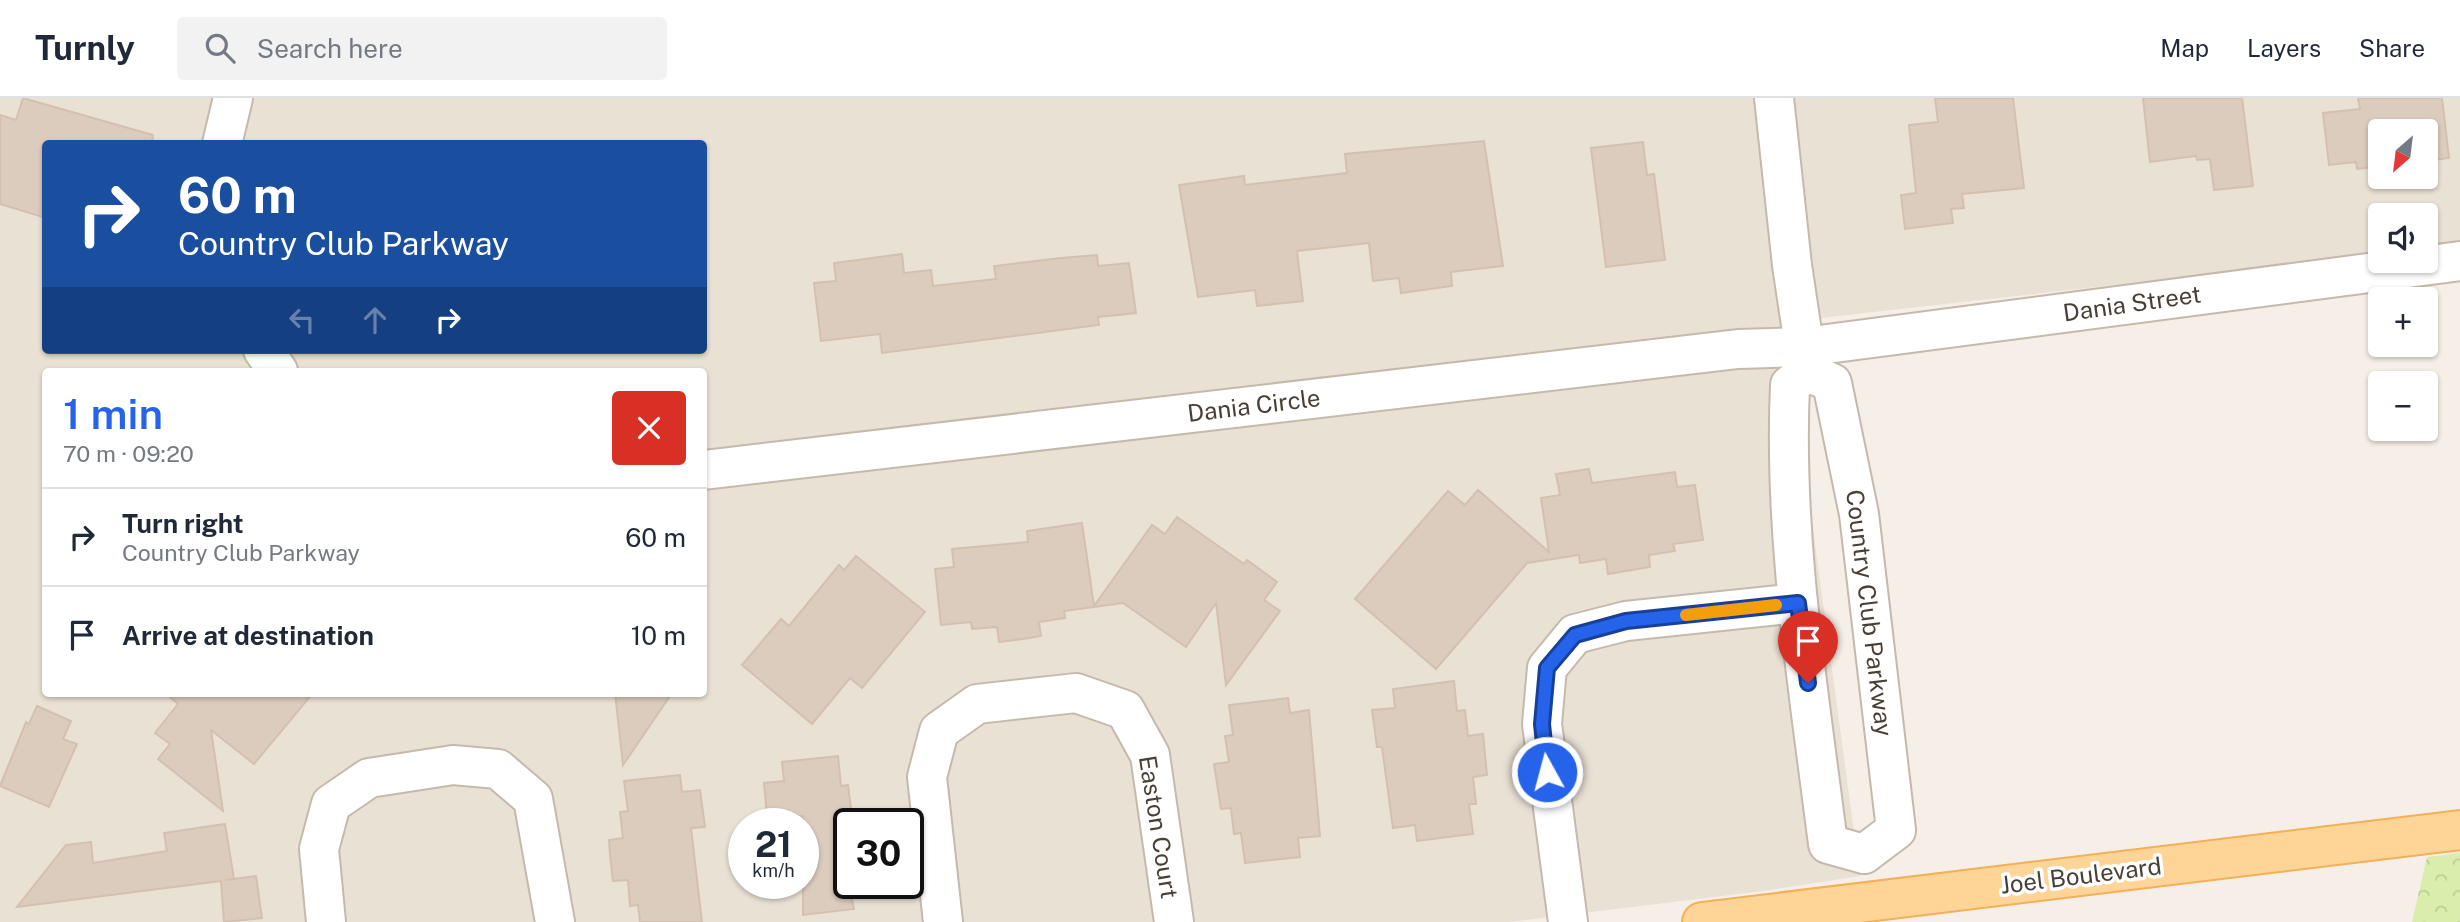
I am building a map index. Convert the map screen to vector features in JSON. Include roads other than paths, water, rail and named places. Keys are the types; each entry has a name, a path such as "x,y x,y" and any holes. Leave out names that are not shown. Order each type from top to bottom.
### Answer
{"main road":[{"name":"Joel Boulevard","path":"1702,922 2460,830"}],"street":[{"path":"223,140 233,98"},
{"path":"1774,98 1806,360 1790,385 1787,459 1798,603 1828,844 1864,854 1868,902"},
{"name":"Dania Street","path":"1806,360 2460,261"},
{"name":"Dania Circle","path":"707,470 1738,349 1806,360"},
{"name":"Country Club Parkway","path":"1806,360 1832,383 1847,455 1858,514 1896,830 1864,854"},
{"path":"1568,922 1542,724 1547,668 1575,635 1613,625 1798,603"},
{"name":"Easton Court","path":"943,922 927,777 939,731 977,704 1076,693 1125,710 1150,755 1174,922"},
{"path":"326,922 319,849 331,804 369,778 453,765 498,769 533,799 555,922"}]}
